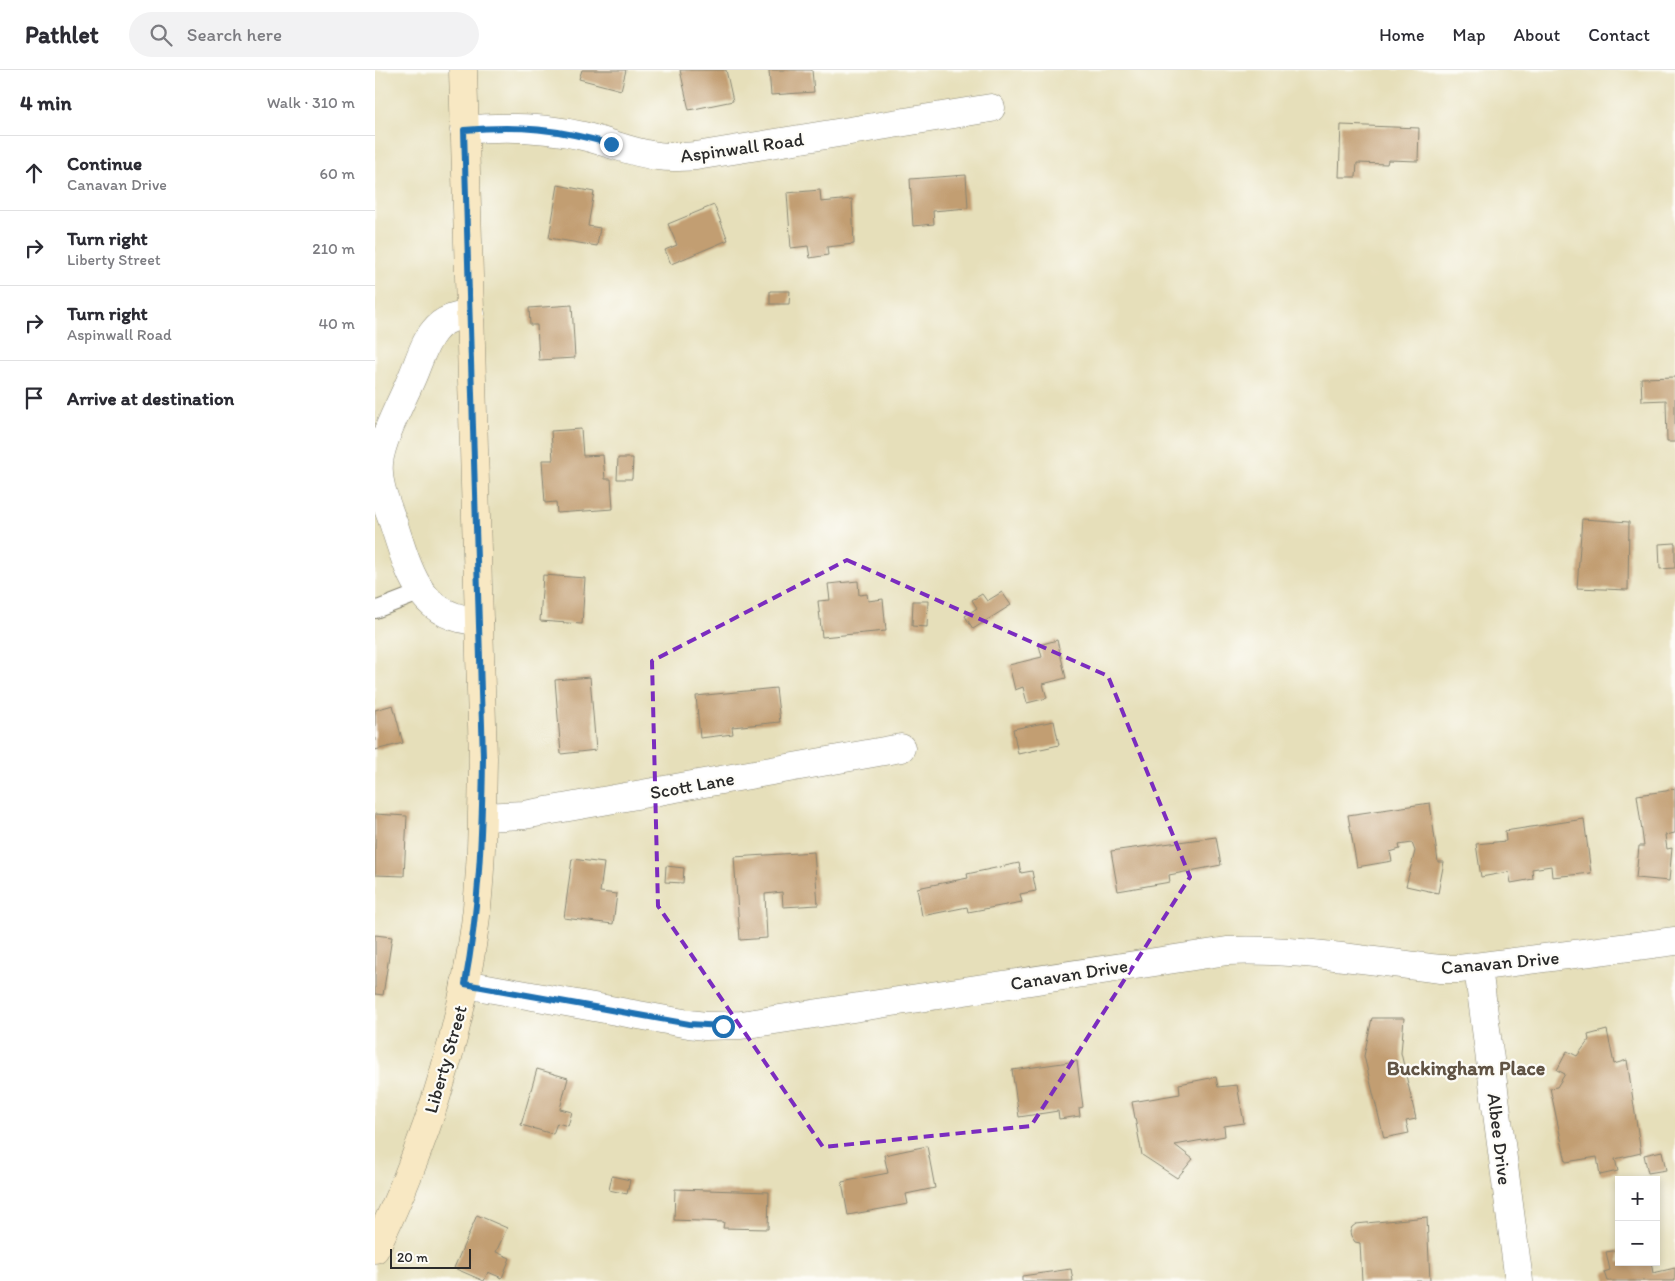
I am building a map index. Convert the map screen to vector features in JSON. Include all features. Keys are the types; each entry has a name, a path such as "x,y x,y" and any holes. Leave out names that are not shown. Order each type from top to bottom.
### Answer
{"main road":[{"name":"Liberty Street","path":"375,1249 400,1193 435,1100 453,1040 465,984 479,887 483,816 483,758 463,70"}],"street":[{"name":"Aspinwall Road","path":"464,130 509,127 548,129 583,136 641,153 676,158 991,108"},
{"path":"471,314 450,319 440,324 428,340 381,450 379,490 406,562 419,590 428,602 453,616 479,621"},
{"name":"Scott Lane","path":"483,816 497,817 524,814 901,748"},
{"name":"Canavan Drive","path":"465,984 689,1024 723,1026 741,1025 1227,951 1305,952 1440,969 1478,968 1675,941"},
{"name":"Albee Drive","path":"1478,968 1519,1281"}],"lane":[{"path":"375,610 411,596 419,590"}],"highlighted area":[{"path":"847,560 1108,676 1190,877 1031,1126 823,1147 658,906 652,661"}],"building":[{"path":"582,70 626,70 621,90 579,79"},
{"path":"680,70 726,70 733,101 689,110"},
{"path":"769,70 812,70 814,92 771,95"},
{"path":"1341,125 1419,128 1418,161 1388,160 1387,164 1357,163 1356,177 1339,177"},
{"path":"966,175 968,208 933,211 934,224 913,226 910,179"},
{"path":"558,185 594,192 588,226 600,228 597,246 549,238"},
{"path":"820,190 821,202 852,199 854,244 827,247 828,255 810,258 808,246 791,248 787,193"},
{"path":"714,205 728,240 671,264 665,250 677,245 668,224"},
{"path":"770,291 790,291 789,304 770,304"},
{"path":"572,305 575,358 539,360 537,325 530,325 529,308"},
{"path":"1675,377 1675,442 1667,442 1666,400 1642,401 1641,378"},
{"path":"581,429 583,456 603,455 605,479 611,479 613,509 557,513 556,502 545,503 542,460 553,460 551,431"},
{"path":"618,458 633,458 632,479 617,479"},
{"path":"1582,519 1629,522 1628,590 1577,588"},
{"path":"1675,543 1675,568 1660,569 1659,544"},
{"path":"543,575 585,578 582,624 540,621"},
{"path":"858,581 859,595 867,594 868,601 883,599 886,631 822,637 818,601 830,600 828,584"},
{"path":"1002,592 1011,605 973,629 965,616 977,608 972,600 982,594 987,601"},
{"path":"913,601 928,601 927,627 912,626"},
{"path":"1057,640 1066,678 1043,684 1047,698 1027,703 1023,687 1015,690 1009,665 1042,657 1039,645"},
{"path":"590,677 596,750 561,754 555,680"},
{"path":"776,688 780,722 732,727 733,734 700,738 696,696"},
{"path":"393,705 403,743 375,750 375,710"},
{"path":"1054,721 1059,745 1018,754 1013,729"},
{"path":"1675,788 1675,833 1665,835 1667,849 1672,848 1669,881 1636,878 1639,846 1644,846 1637,795"},
{"path":"1430,803 1438,862 1444,862 1438,893 1406,886 1415,851 1412,843 1399,845 1400,849 1390,852 1392,861 1357,867 1348,815"},
{"path":"375,814 407,816 404,876 375,875"},
{"path":"1584,819 1591,873 1552,877 1551,866 1532,869 1533,879 1511,883 1509,872 1481,877 1476,844 1506,841 1505,831"},
{"path":"1216,837 1221,865 1169,875 1170,882 1118,891 1111,851"},
{"path":"814,852 818,905 783,907 782,892 765,894 767,938 740,940 734,857"},
{"path":"572,859 604,863 600,892 617,894 613,924 564,918"},
{"path":"1019,863 1021,873 1032,871 1036,891 1020,894 1022,902 968,912 967,907 922,916 917,888 968,878 967,874"},
{"path":"666,866 684,868 683,883 665,882"},
{"path":"375,935 392,937 383,995 375,994"},
{"path":"1372,1018 1404,1018 1401,1053 1416,1119 1406,1121 1409,1133 1384,1138 1364,1056"},
{"path":"1607,1030 1614,1064 1627,1060 1641,1153 1615,1159 1618,1171 1600,1175 1597,1157 1566,1162 1550,1088 1557,1087 1565,1074 1557,1070 1567,1051 1577,1056 1589,1040 1588,1035"},
{"path":"1077,1061 1083,1107 1079,1108 1080,1116 1059,1119 1058,1111 1019,1117 1012,1070"},
{"path":"537,1069 568,1078 560,1109 572,1112 568,1126 557,1123 553,1134 521,1125"},
{"path":"1216,1077 1218,1087 1237,1085 1244,1123 1224,1126 1225,1136 1175,1145 1193,1159 1177,1178 1142,1155 1132,1102 1180,1094 1179,1084"},
{"path":"927,1146 935,1188 906,1194 908,1204 848,1215 842,1182 888,1173 884,1155"},
{"path":"1662,1151 1666,1170 1648,1173 1644,1155"},
{"path":"612,1176 630,1180 627,1194 609,1190"},
{"path":"675,1189 769,1192 768,1229 723,1228 724,1222 674,1220"},
{"path":"477,1215 507,1228 496,1252 510,1258 502,1278 488,1272 484,1281 454,1268"},
{"path":"1427,1217 1430,1281 1362,1281 1360,1243 1355,1242 1351,1236 1352,1227 1356,1224"},
{"path":"1615,1251 1615,1266 1652,1266 1653,1273 1675,1268 1675,1281 1607,1281 1604,1272 1610,1270 1606,1252"},
{"path":"1071,1269 1073,1281 1022,1281 1022,1276"}],"district":[{"name":"Buckingham Place","path":"1466,1068"}],"route":[{"path":"611,144 583,136 528,127 491,127 464,130 483,758 483,816 479,887 465,984 689,1024 723,1026"}]}
